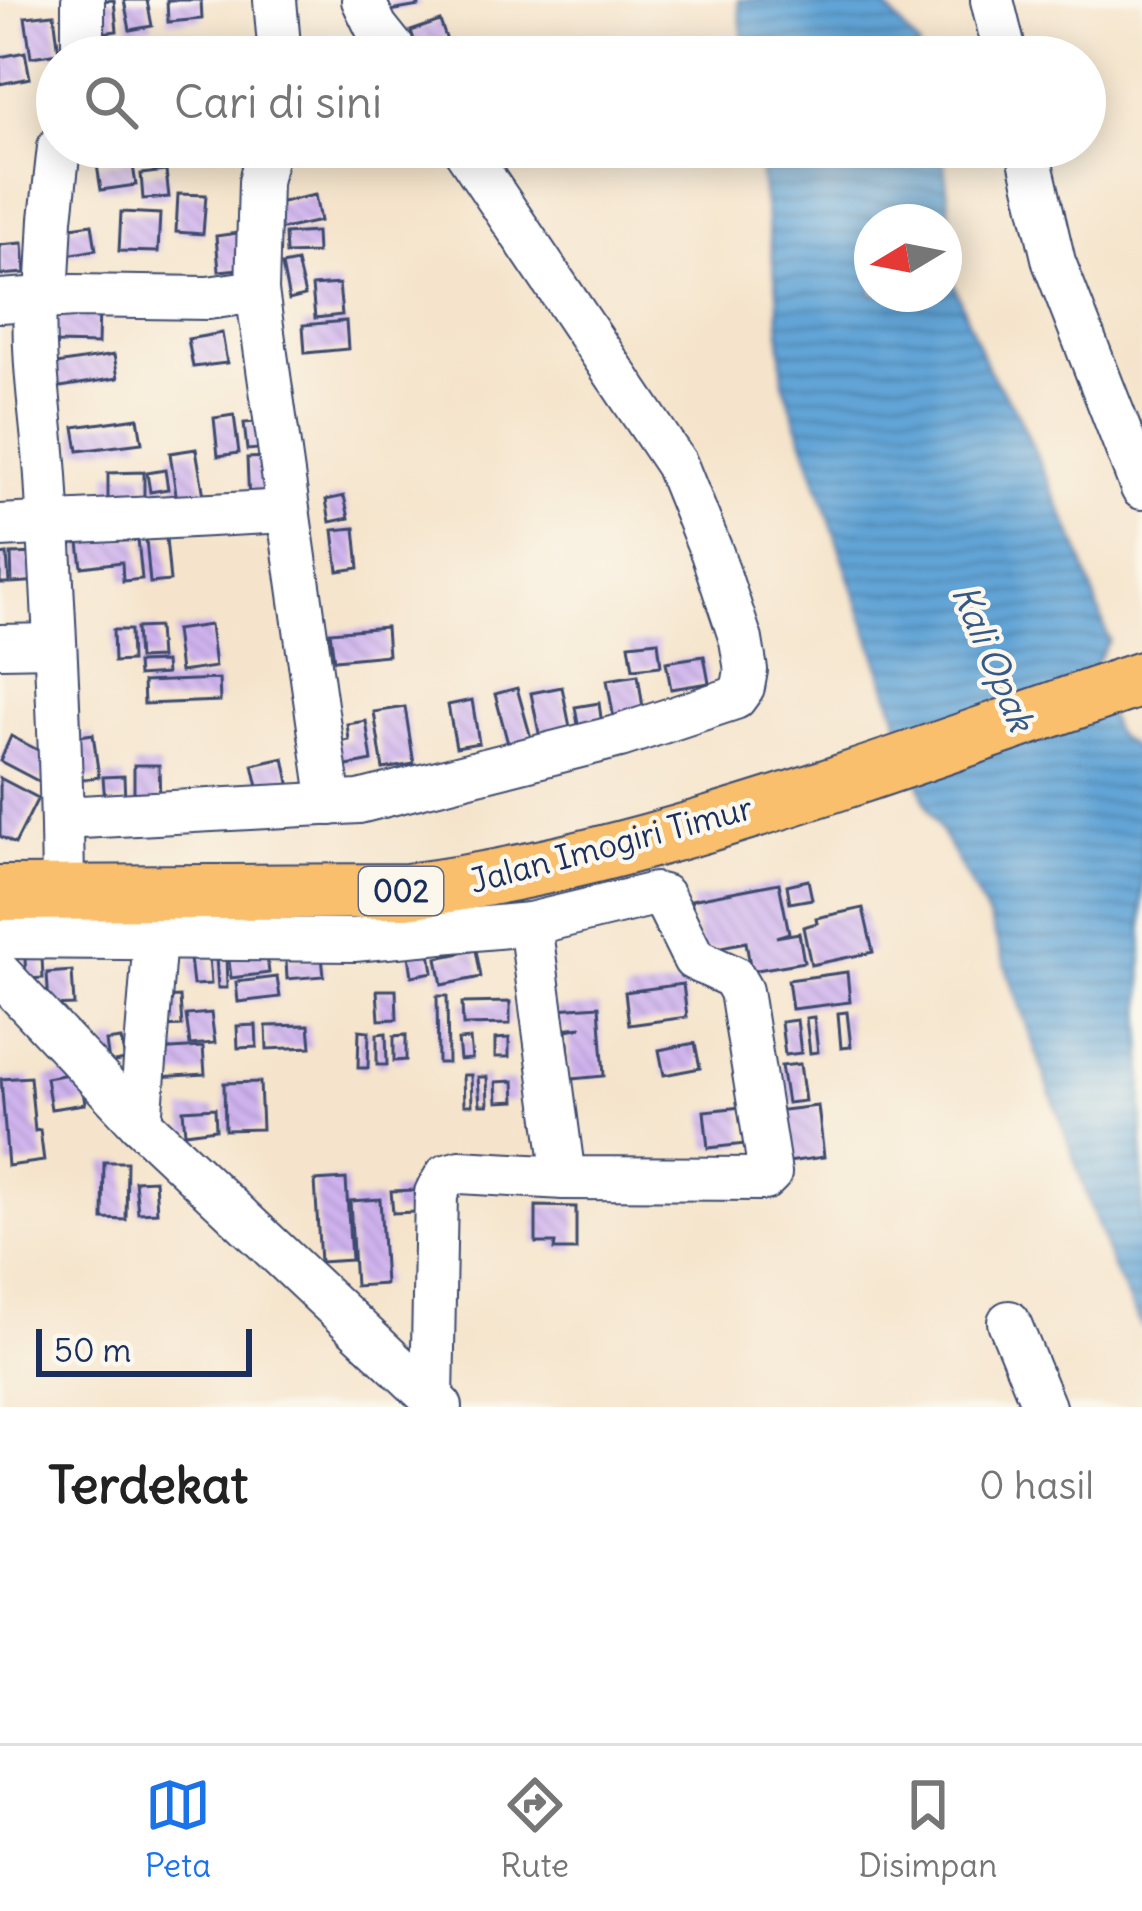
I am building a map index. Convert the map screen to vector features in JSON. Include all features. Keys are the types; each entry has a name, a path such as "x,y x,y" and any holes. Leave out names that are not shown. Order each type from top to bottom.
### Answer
{"main road":[{"name":"Jalan Imogiri Timur","path":"0,893 406,891 472,883 661,836 1142,679"}],"street":[{"path":"83,0 83,36"},
{"path":"275,0 278,36"},
{"path":"363,0 383,36"},
{"path":"992,0 1001,36"},
{"path":"57,168 51,219 27,300 48,524 63,893"},
{"path":"263,168 257,291 330,804"},
{"path":"62,818 359,802 620,736 736,698 746,670 741,640 676,464 477,168"},
{"path":"1032,168 1054,262 1142,488"},
{"path":"27,300 208,298 257,291"},
{"path":"0,526 287,511"},
{"path":"0,646 54,645"},
{"path":"0,937 354,940 530,925 655,894 663,896 694,959 733,977 741,991 771,1165 764,1179 564,1178 460,1172 446,1176 439,1184 437,1403"},
{"path":"530,925 564,1178"},
{"path":"140,1123 155,938"},
{"path":"0,974 140,1123 437,1403"},
{"path":"1009,1322 1044,1407"}],"water":[{"path":"738,0 880,0 910,36 742,36"},
{"name":"Kali Opak","path":"760,168 945,168 949,204 854,204 854,312 962,312 962,305 988,369 1017,412 1078,548 1109,640 1093,668 1115,734 1135,749 1142,765 1142,1328 1112,1266 988,916 927,806 783,382 777,291"}],"building":[{"path":"114,0 117,31 93,34 90,1"},
{"path":"124,0 147,0 152,26 130,30"},
{"path":"167,0 201,0 202,19 168,22"},
{"path":"388,0 418,0 419,6 390,11"},
{"path":"54,14 57,36 36,36 36,56 31,57 25,17"},
{"path":"440,21 445,36 413,36 411,31"},
{"path":"25,52 30,78 0,84 0,57"},
{"path":"97,168 133,168 136,185 101,190"},
{"path":"166,171 169,197 143,199 141,174"},
{"path":"178,194 206,195 203,234 176,232"},
{"path":"315,195 320,221 269,232 263,206"},
{"path":"121,212 160,214 158,252 119,251"},
{"path":"92,224 96,250 55,257 51,230"},
{"path":"245,232 248,268 219,271 216,236"},
{"path":"316,232 317,253 286,254 285,234"},
{"path":"23,243 25,273 0,275 0,245"},
{"path":"297,262 305,296 289,300 282,265"},
{"path":"339,284 342,315 315,318 312,286"},
{"path":"56,305 99,306 98,344 55,343"},
{"path":"346,321 348,349 305,353 303,325"},
{"path":"222,333 227,363 193,367 188,339"},
{"path":"114,355 118,378 54,388 50,365"},
{"path":"234,415 239,453 218,456 214,418"},
{"path":"138,418 142,443 78,451 74,427"},
{"path":"268,421 271,448 247,450 244,423"},
{"path":"196,449 204,496 177,501 170,453"},
{"path":"269,457 272,502 249,503 247,458"},
{"path":"165,470 168,489 150,492 147,473"},
{"path":"144,472 144,501 108,502 108,473"},
{"path":"344,496 349,518 330,522 326,500"},
{"path":"355,528 359,568 338,571 333,530"},
{"path":"78,535 138,539 142,579 123,581 122,562 82,567"},
{"path":"166,538 170,581 150,583 146,539"},
{"path":"39,553 41,581 12,583 11,554"},
{"path":"7,554 9,583 0,583 0,555"},
{"path":"210,625 215,667 180,672 175,630"},
{"path":"158,627 160,658 138,659 136,628"},
{"path":"386,627 388,655 334,660 330,632"},
{"path":"113,630 130,630 131,661 114,662"},
{"path":"658,641 661,666 633,669 629,644"},
{"path":"704,656 709,683 671,689 666,662"},
{"path":"165,662 166,674 138,676 137,663"},
{"path":"638,675 644,714 614,719 607,680"},
{"path":"219,679 220,701 144,704 143,682"},
{"path":"562,687 571,732 540,738 531,693"},
{"path":"517,688 531,738 508,744 495,694"},
{"path":"472,700 479,743 456,747 448,705"},
{"path":"599,703 603,732 580,736 575,707"},
{"path":"405,707 414,764 383,769 374,712"},
{"path":"366,721 372,761 332,769 328,744 349,740 347,724"},
{"path":"93,734 99,777 80,780 73,737"},
{"path":"11,736 53,758 40,782 0,761"},
{"path":"284,758 291,793 261,800 253,765"},
{"path":"134,765 159,765 160,806 134,807"},
{"path":"124,776 125,801 105,802 103,777"},
{"path":"0,778 38,798 15,844 0,836"},
{"path":"808,880 812,899 790,903 787,885"},
{"path":"779,883 789,933 776,937 799,933 804,962 751,971 746,942 701,951 691,900"},
{"path":"863,908 873,952 811,965 803,927 817,923 816,918"},
{"path":"428,939 433,972 412,976 407,941"},
{"path":"266,948 269,973 231,978 228,952"},
{"path":"476,950 481,977 442,985 437,958"},
{"path":"209,956 211,984 193,985 190,958"},
{"path":"226,956 227,988 218,988 216,957"},
{"path":"42,957 43,978 26,979 25,958"},
{"path":"322,957 324,976 287,979 286,960"},
{"path":"72,971 74,1005 49,1006 47,973"},
{"path":"847,972 850,1002 792,1009 788,980"},
{"path":"277,977 280,997 238,1002 236,982"},
{"path":"683,984 687,1017 629,1025 625,992"},
{"path":"377,990 396,990 397,1019 379,1020"},
{"path":"437,996 447,996 448,1063 438,1063"},
{"path":"180,997 182,1026 164,1027 162,998"},
{"path":"510,1002 510,1024 463,1025 462,1003"},
{"path":"599,1006 604,1076 571,1079 567,1030 582,1027 558,1029 556,1009"},
{"path":"847,1012 851,1047 841,1048 838,1013"},
{"path":"211,1013 215,1043 190,1045 186,1015"},
{"path":"814,1017 818,1052 810,1053 806,1018"},
{"path":"797,1020 801,1053 785,1055 781,1022"},
{"path":"256,1025 257,1047 238,1048 237,1026"},
{"path":"309,1025 311,1047 267,1049 266,1026"},
{"path":"359,1030 369,1031 368,1068 358,1068"},
{"path":"386,1033 387,1065 377,1065 377,1034"},
{"path":"406,1035 406,1060 394,1061 394,1036"},
{"path":"509,1038 509,1057 495,1057 495,1039"},
{"path":"121,1039 125,1060 109,1063 106,1041"},
{"path":"470,1039 472,1059 460,1060 458,1040"},
{"path":"695,1043 700,1068 664,1075 659,1050"},
{"path":"203,1047 205,1074 158,1077 156,1050"},
{"path":"800,1064 805,1101 787,1103 781,1066"},
{"path":"80,1072 85,1104 51,1109 46,1078"},
{"path":"463,1075 471,1075 472,1105 464,1105"},
{"path":"30,1077 35,1131 40,1130 44,1161 8,1166 1,1079"},
{"path":"478,1077 487,1077 488,1105 480,1105"},
{"path":"514,1081 515,1101 497,1102 496,1082"},
{"path":"260,1082 262,1129 225,1130 224,1083"},
{"path":"818,1106 824,1157 773,1164 766,1112"},
{"path":"742,1107 746,1144 708,1148 704,1111"},
{"path":"215,1108 216,1129 185,1133 183,1110"},
{"path":"104,1162 127,1162 126,1220 103,1219"},
{"path":"346,1179 351,1260 320,1262 315,1181"},
{"path":"155,1180 157,1212 138,1213 135,1181"},
{"path":"414,1190 415,1212 393,1213 391,1191"},
{"path":"380,1199 385,1284 355,1286 350,1201"},
{"path":"536,1206 576,1207 576,1250 554,1250 555,1243 536,1243"}]}
